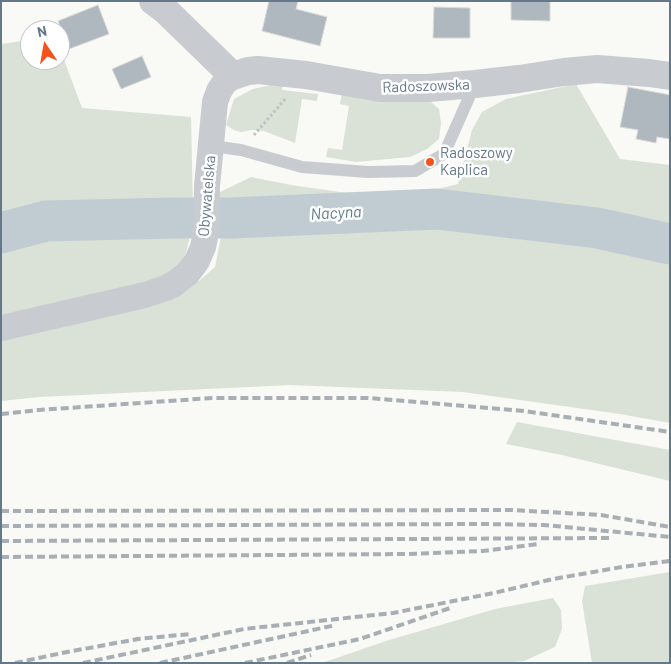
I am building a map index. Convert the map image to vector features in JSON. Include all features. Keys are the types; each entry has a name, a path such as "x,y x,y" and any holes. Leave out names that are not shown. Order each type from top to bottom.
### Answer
{"street":[{"path":"153,1 165,10 233,76"},
{"name":"Radoszowska","path":"233,76 258,70 306,75 380,88 428,88 475,84 597,69 670,76"},
{"name":"Obywatelska","path":"1,328 134,298 166,288 188,273 197,261 206,233 207,186 215,102 225,82 233,76"}],"lane":[{"path":"212,146 241,150 302,166 368,172 416,171 444,154 475,84"}],"path":[{"path":"241,150 306,75"}],"shaded area":[{"path":"20,41 20,70 68,70 82,108 191,117 193,211 44,216 1,228 1,44"},
{"path":"283,84 282,90 318,94 317,101 302,99 295,143 264,131 252,130 241,132 226,125 234,99 253,89"},
{"path":"576,84 620,159 670,165 670,234 608,220 485,207 439,205 217,211 216,194 251,177 347,193 429,191 458,184 472,130 482,112 506,99"},
{"path":"342,94 429,100 439,109 441,123 439,139 427,149 410,157 356,162 326,157 328,148 342,150 349,106 340,104"},
{"path":"436,214 670,257 670,423 463,392 290,385 39,397 1,401 1,339 199,281 215,267 223,226"},
{"path":"192,228 186,253 173,277 1,315 1,244 43,231"},
{"path":"517,422 670,450 670,481 562,455 506,444"},
{"path":"670,572 670,663 592,663 582,601 585,586"},
{"path":"553,598 561,610 562,629 555,647 524,661 498,663 322,663 386,641 495,609"}],"building":[{"path":"269,1 298,1 296,9 327,17 320,46 262,31"},
{"path":"511,1 550,1 550,21 511,20"},
{"path":"98,5 109,34 70,49 70,20 60,20"},
{"path":"434,7 470,8 470,38 433,38"},
{"path":"142,56 151,77 121,89 112,69"},
{"path":"628,87 670,95 670,139 657,137 656,143 636,139 638,130 620,127"}],"waterway":[{"name":"Nacyna","path":"1,233 46,221 231,218 437,209 597,228 670,244"}],"railway":[{"path":"1,414 212,398 368,398 524,411 670,432"},
{"path":"1,511 511,510 601,515 670,527"},
{"path":"1,526 544,525 670,537"},
{"path":"1,541 609,538"},
{"path":"1,557 409,554 483,551 539,544"},
{"path":"83,663 244,629 393,613 553,579 670,561"},
{"path":"245,663 360,639 453,607"},
{"path":"160,663 336,625"},
{"path":"15,663 138,639 190,634"},
{"path":"287,663 311,655"}],"place":[{"name":"Radoszowy Kaplica","path":"430,162"}]}
